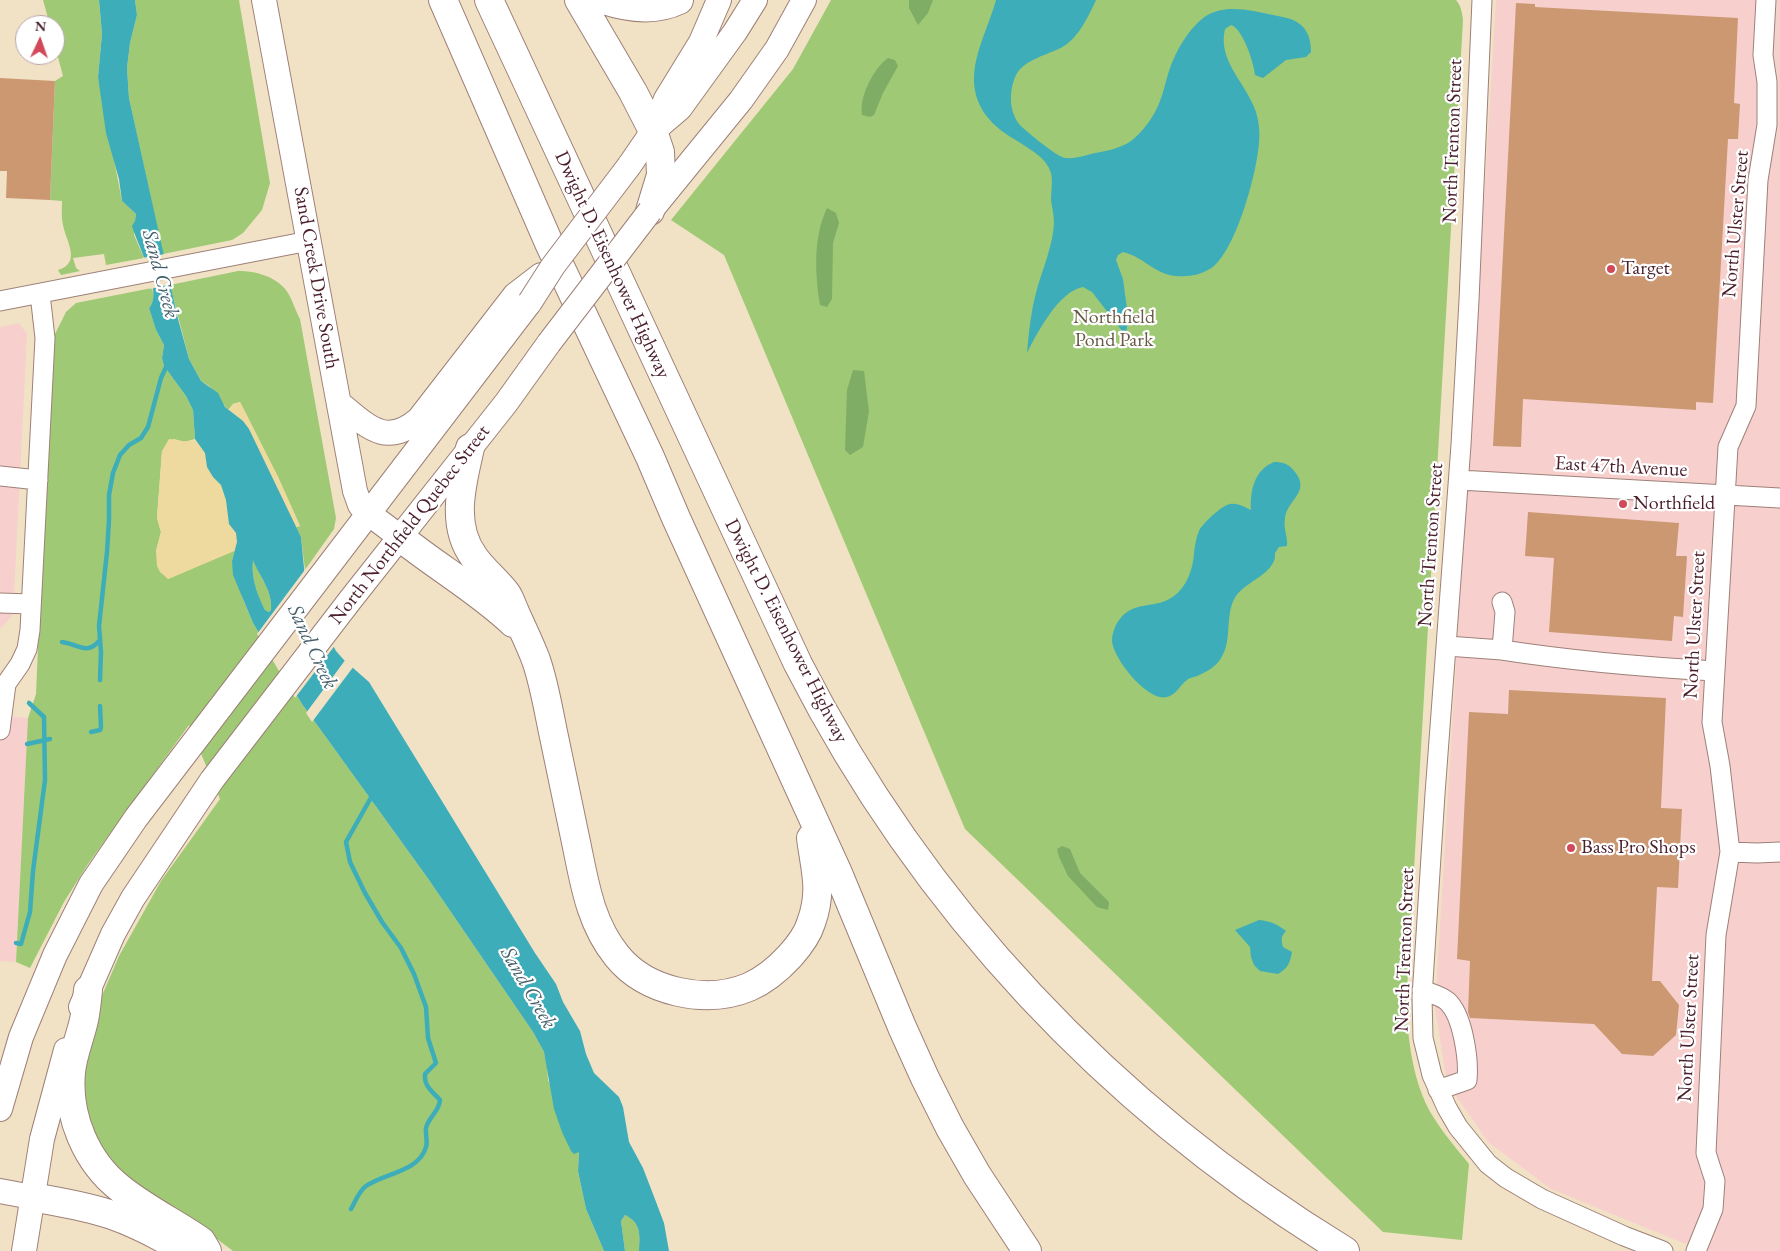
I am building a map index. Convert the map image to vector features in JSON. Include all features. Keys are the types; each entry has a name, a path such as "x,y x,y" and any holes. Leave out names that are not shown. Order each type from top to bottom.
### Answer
{"highway":[{"path":"443,0 549,243 650,457 838,873 924,1078 977,1175 1027,1251"},
{"name":"Dwight D. Eisenhower Highway","path":"489,0 798,664 840,742 893,825 947,898 1005,969 1035,1003 1098,1064 1159,1118 1224,1170 1284,1213 1345,1251"},
{"path":"579,0 617,63 654,131 662,163 661,175 650,211"},
{"path":"604,0 640,7 663,5 679,0"},
{"path":"470,448 459,504 462,531 474,557 507,595 537,662 547,700 587,896 599,930 618,958 632,971 647,980 663,987 699,995 731,992 747,988 761,981 785,962 795,951 810,926 818,897 817,868 812,849 807,804"},
{"path":"400,538 424,557 478,593 525,634"},
{"path":"88,990 84,1020 72,1061 70,1083 73,1110 83,1141 103,1173 120,1188 201,1241 207,1251"},
{"path":"32,1197 66,1203 112,1215 186,1251"}],"main road":[{"name":"Sand Creek Drive South","path":"264,0 355,491 360,505 400,538"},
{"path":"654,131 666,99 701,42 719,0"},
{"name":"North Northfield Quebec Street","path":"1,1101 21,1037 55,955 91,884 136,818 369,514 527,295 552,266 654,131 680,108 735,32 755,0"},
{"name":"North Northfield Quebec Street","path":"24,1251 42,1140 70,1036 113,934 133,898 212,780 470,448 650,211 741,100 777,49 804,0"},
{"path":"339,404 378,432 388,434 410,427 424,413 515,295 527,295"},
{"path":"0,1192 32,1197"}],"street":[{"name":"North Trenton Street","path":"1482,0 1459,480 1422,990 1423,1038 1432,1075 1438,1090 1458,1128 1488,1164 1506,1178 1542,1199 1624,1236 1663,1251"},
{"name":"North Ulster Street","path":"1696,1251 1712,1209 1715,1181 1706,1153 1715,952 1716,935 1730,852 1720,766 1712,722 1728,447 1746,406 1758,180 1767,125 1767,82 1763,55 1766,0"},
{"path":"0,301 308,241"},
{"path":"0,730 6,684 20,664 30,630 45,338 40,294"},
{"path":"0,476 38,480"},
{"name":"East 47th Avenue","path":"1459,480 1780,498"},
{"path":"1502,602 1505,612 1502,650"},
{"path":"0,603 31,604"},
{"path":"1447,646 1502,650 1556,658 1715,671"},
{"path":"1730,852 1780,852"},
{"path":"1422,990 1447,1000 1456,1012 1468,1068 1466,1080 1438,1090"}],"shaded area":[{"name":"Northfield","path":"1496,0 1780,0 1780,1251 1706,1251 1551,1189 1488,1142 1447,1083 1435,1008"},
{"path":"19,323 27,334 13,615 0,629 0,327"},
{"path":"0,716 28,718 16,962 0,961"}],"green space":[{"path":"43,0 99,0 102,34 98,77 122,201 136,214 134,235 144,258 106,265 104,254 73,258 76,268 80,271 61,275 58,270 65,267 71,257 62,222 62,201 50,200 55,81 63,76 60,65 65,65 65,15 47,15"},
{"path":"135,0 239,0 270,183 262,210 243,233 232,240 163,254 129,98 127,68 130,43 137,15"},
{"name":"Northfield Pond Park","path":"831,0 1456,0 1459,5 1463,20 1406,1008 1413,1063 1420,1090 1436,1122 1469,1164 1462,1240 1383,1232 965,829 724,255 671,220 793,69"},
{"path":"909,0 933,0 928,13 918,25 909,8"},
{"path":"888,58 895,60 898,66 883,93 874,115 870,117 862,115 863,100 868,84 877,69"},
{"path":"827,208 836,213 839,223 833,243 832,299 827,307 820,305 816,256 819,231"},
{"path":"238,271 264,275 276,281 288,293 300,319 336,518 334,529 305,570 301,537 296,527 300,526 278,477 240,402 233,404 228,410 209,386 201,381 189,359 170,285"},
{"path":"152,288 153,299 149,308 156,330 164,345 162,358 164,366 186,396 193,410 195,439 184,442 174,439 162,451 157,518 161,532 156,551 168,579 235,550 232,561 242,597 253,623 302,704 429,880 533,1032 544,1052 548,1080 579,1152 578,1171 586,1209 604,1251 233,1251 213,1236 129,1183 103,1157 80,1096 95,1012 119,956 161,881 220,799 189,725 88,864 64,902 30,968 16,962 28,718 36,694 48,415 54,336 66,312 76,303"},
{"path":"853,370 864,371 869,411 863,447 850,455 845,450 847,390"},
{"path":"253,558 270,596 271,610 269,612 265,610 257,591 253,572"},
{"path":"1062,846 1070,849 1080,873 1109,902 1108,910 1097,907 1068,876 1057,849"},
{"path":"625,1215 637,1225 639,1251 625,1251 621,1221"}],"sand":[{"path":"240,402 278,477 300,526 270,536 168,579 160,572 157,566 156,551 161,532 157,518 162,451 169,439 203,441 233,404"}],"water":[{"name":"Sand Creek","path":"99,0 135,0 137,15 130,43 127,68 129,98 178,319 189,359 201,381 218,393 225,407 243,421 249,429 301,537 305,578 313,606 336,651 369,682 535,953 556,984 563,1002 580,1031 586,1054 594,1073 619,1097 623,1107 629,1142 643,1168 664,1223 669,1251 639,1251 637,1225 625,1215 621,1221 625,1251 604,1251 586,1209 578,1171 579,1152 574,1154 571,1151 562,1132 554,1109 544,1052 533,1032 429,880 302,704 253,623 233,575 232,561 237,542 236,533 229,524 226,500 221,485 207,467 205,453 195,439 193,410 186,396 164,366 162,358 164,345 156,330 149,308 153,301 152,280 132,226 136,214 122,201 119,179 106,133 98,77 102,34","holes":["253,560 270,596 271,610 269,612 265,610 255,586"]},
{"path":"996,0 1096,0 1083,25 1069,42 1025,65 1016,75 1013,82 1011,103 1018,123 1044,145 1066,158 1118,147 1131,141 1140,133 1158,106 1173,61 1183,41 1192,28 1211,13 1219,10 1237,9 1284,17 1301,25 1309,37 1311,52 1306,57 1286,60 1263,78 1255,75 1253,63 1240,33 1231,25 1225,29 1225,52 1234,72 1252,102 1259,127 1257,155 1250,190 1230,243 1214,266 1208,270 1193,275 1176,276 1159,271 1132,255 1123,252 1118,255 1116,260 1123,279 1128,315 1126,336 1092,292 1083,287 1074,290 1057,304 1027,353 1033,305 1050,248 1053,231 1052,176 1049,168 1035,153 996,127 980,104 975,90 976,60"},
{"path":"1274,462 1288,465 1295,472 1300,485 1297,496 1285,518 1287,546 1279,547 1271,566 1236,596 1230,611 1225,651 1216,664 1204,673 1188,679 1170,696 1159,697 1150,693 1132,677 1118,658 1112,641 1117,623 1129,611 1164,602 1181,590 1190,572 1196,539 1201,528 1226,505 1236,504 1251,510 1251,496 1255,482 1262,470"},
{"path":"1259,920 1273,923 1286,931 1282,938 1283,947 1292,952 1288,965 1278,974 1260,971 1254,965 1250,947 1235,930"}],"pier":[{"path":"165,254 172,284 150,289 142,258"},
{"path":"307,567 316,606 336,644 295,698 257,634"},
{"path":"346,659 354,666 312,722 306,713"}],"building":[{"name":"Target","path":"1516,3 1535,4 1535,7 1738,18 1734,103 1740,104 1738,139 1728,139 1713,403 1696,402 1696,410 1523,399 1521,447 1493,446"},
{"path":"0,78 55,81 50,200 6,198 7,171 0,171"},
{"path":"1528,512 1679,523 1676,556 1687,556 1683,617 1674,616 1672,641 1549,632 1554,558 1525,556"},
{"name":"Bass Pro Shops","path":"1509,690 1666,698 1661,808 1682,809 1678,888 1657,887 1652,981 1660,981 1679,1005 1676,1035 1653,1056 1622,1054 1594,1024 1470,1018 1468,1012 1470,961 1457,959 1469,712 1508,714"}],"waterway":[{"path":"100,680 101,652 99,626 107,552 109,495 113,473 120,455 129,445 141,438 148,427 161,378 167,365"},
{"path":"62,642 86,648 95,645 100,640"},
{"path":"16,943 21,944 30,912 33,871 45,780 44,717 29,703"},
{"path":"91,732 100,730 100,706"},
{"path":"27,744 50,739"},
{"path":"351,1209 366,1186 409,1167 422,1155 427,1145 426,1128 429,1120 438,1108 440,1100 429,1088 425,1078 425,1074 436,1063 428,1038 426,1007 414,974 401,948 382,922 365,893 350,862 346,842 373,794"}],"place":[{"name":"Target","path":"1611,269"},
{"name":"Northfield","path":"1623,504"},
{"name":"Bass Pro Shops","path":"1571,848"}]}
